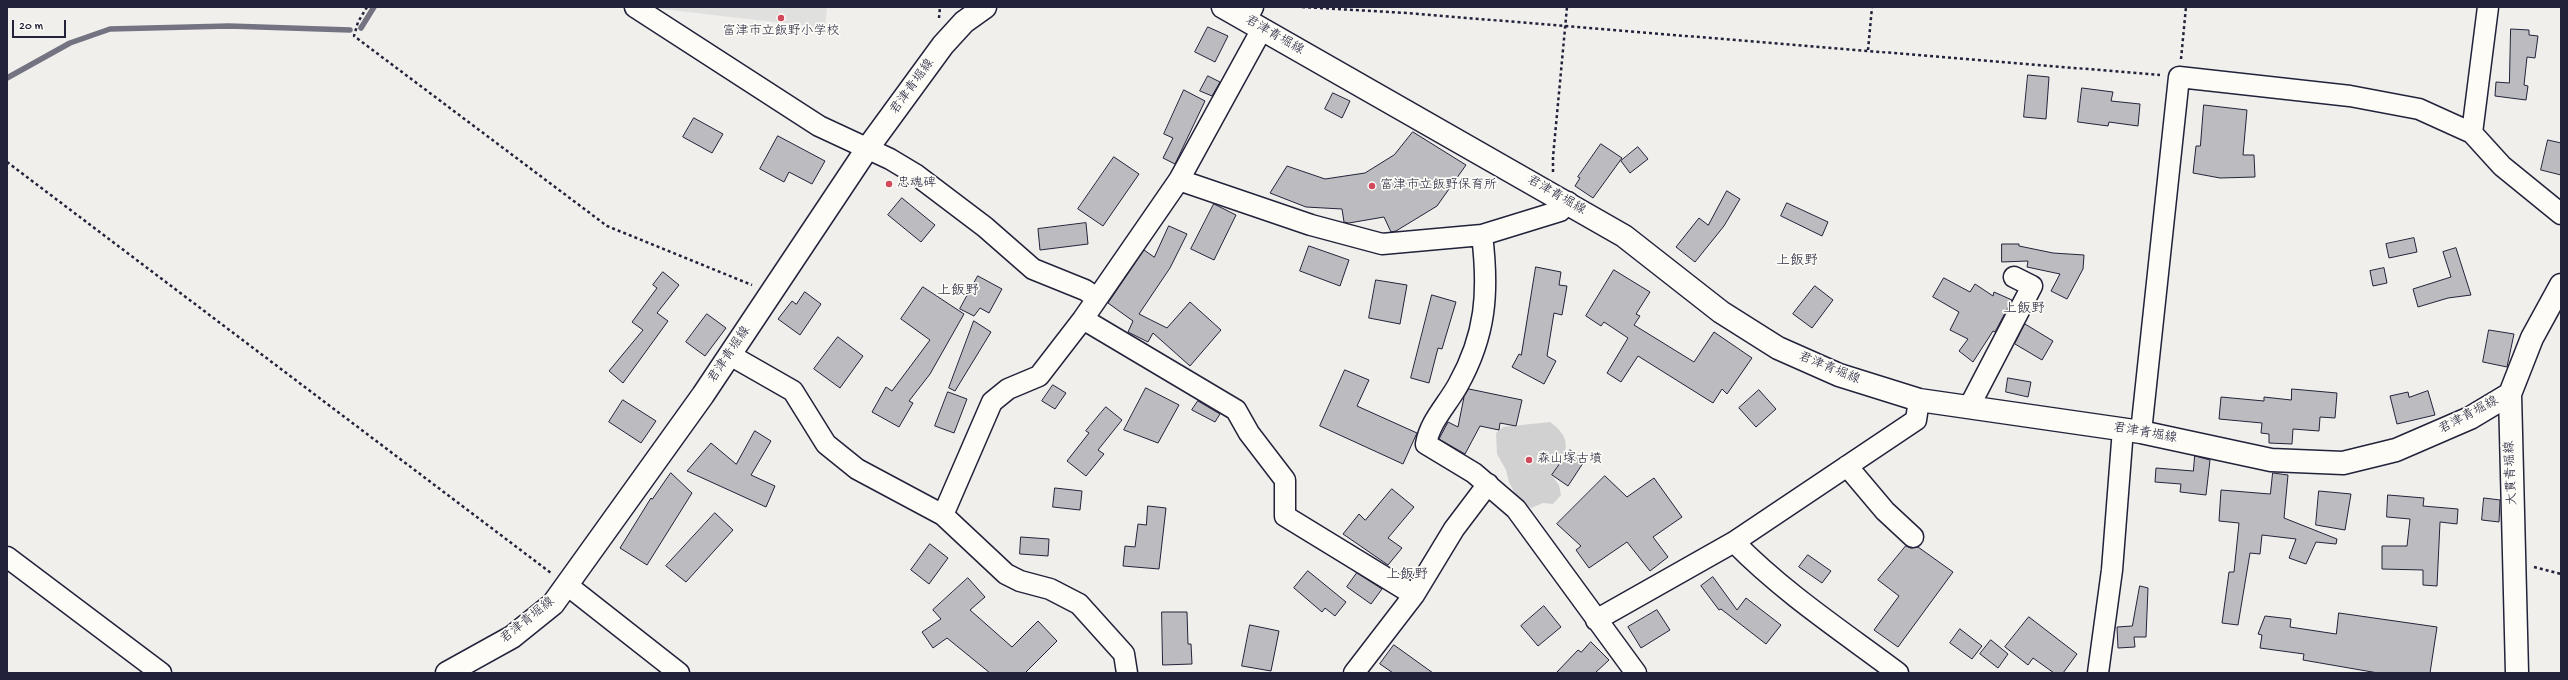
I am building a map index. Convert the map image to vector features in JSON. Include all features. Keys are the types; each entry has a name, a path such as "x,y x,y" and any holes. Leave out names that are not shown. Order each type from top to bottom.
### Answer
{"main road":[{"name":"君津青堀線","path":"447,673 512,638 553,604 730,355 867,149 943,45 964,22 985,7"},
{"name":"君津青堀線","path":"1223,7 1254,19 1624,236 1721,312 1778,348 1839,375 1919,400 2132,431 2271,460 2343,463 2396,450 2470,418 2510,394"},
{"name":"大貫青堀線","path":"2517,673 2516,562 2509,427 2510,394 2532,338 2561,285"}],"street":[{"path":"635,7 819,126 890,159 930,184 985,227 1033,269 1085,290 1097,298"},
{"path":"2472,133 2488,7"},
{"path":"943,515 992,402 1008,389 1039,376 1083,319 1179,180 1254,19"},
{"path":"2098,673 2179,77 2350,96 2419,109 2472,133 2502,166 2561,214"},
{"path":"1179,180 1312,225 1382,244 1482,235 1560,211 1561,199"},
{"path":"1482,235 1487,288 1479,336 1458,386 1428,434 1426,444 1474,473 1516,509 1596,620 1628,670"},
{"path":"1969,407 2032,286 2014,277"},
{"path":"1083,319 1236,410 1250,433 1285,480 1285,516 1414,595"},
{"path":"730,355 793,391 826,444 856,469 943,515 1006,574 1020,581 1050,589 1079,604 1124,654 1127,673"},
{"path":"1596,620 1734,542 1916,420 1919,400"},
{"path":"1847,466 1885,511 1913,537"},
{"path":"1354,673 1414,595 1454,529 1488,484"},
{"path":"1734,542 1760,568 1797,600 1898,673"},
{"path":"7,557 161,673"},
{"path":"567,585 679,673"}],"path":[{"path":"367,7 358,22 354,36 607,226 771,293"},
{"path":"1302,7 1868,50 2179,77 2186,7"},
{"path":"1561,199 1552,157 1567,7"},
{"path":"1868,50 1872,7"},
{"path":"7,162 567,585"},
{"path":"2516,562 2561,574"}],"shaded area":[{"name":"富津市立飯野小学校","path":"645,7 827,7 825,28"},
{"path":"1550,422 1563,435 1566,448 1561,461 1552,476 1559,485 1561,495 1553,504 1543,503 1531,508 1518,500 1509,482 1506,470 1497,454 1496,433 1503,427"}],"building":[{"path":"1208,27 1228,36 1215,62 1195,52"},
{"path":"2511,29 2529,30 2529,35 2538,36 2535,58 2527,57 2524,85 2528,86 2526,100 2495,96 2496,82 2509,83"},
{"path":"2028,75 2049,77 2046,119 2024,117"},
{"path":"1208,76 1220,82 1212,96 1200,91"},
{"path":"2082,88 2113,92 2111,101 2140,104 2138,126 2109,122 2108,126 2078,122"},
{"path":"1184,90 1205,101 1175,164 1163,158 1173,138 1164,134"},
{"path":"1333,93 1350,101 1342,118 1325,109"},
{"path":"2204,105 2247,110 2243,155 2254,155 2255,177 2220,178 2193,173 2196,146 2200,146"},
{"path":"694,118 723,134 712,153 683,137"},
{"path":"1413,132 1466,165 1437,206 1396,231 1391,232 1384,217 1349,223 1344,222 1342,209 1306,207 1270,193 1287,166 1325,179 1365,173 1394,155"},
{"path":"778,136 825,161 812,184 789,172 784,182 760,169"},
{"path":"2548,140 2561,143 2561,175 2541,170"},
{"path":"1601,144 1622,158 1593,198 1575,186 1580,178 1578,177"},
{"path":"1638,147 1648,159 1630,173 1621,161"},
{"path":"1114,157 1139,174 1103,226 1078,209"},
{"path":"1727,191 1740,199 1724,226 1695,262 1676,247 1699,218 1708,225"},
{"path":"902,198 935,225 921,242 888,215"},
{"path":"1787,203 1828,222 1822,236 1781,216"},
{"path":"1214,204 1236,215 1214,260 1191,249"},
{"path":"1086,223 1088,244 1040,250 1038,229"},
{"path":"1169,226 1187,234 1170,268 1139,314 1167,328 1190,302 1221,330 1190,366 1153,333 1148,342 1128,332 1133,321 1108,303 1144,250 1154,257"},
{"path":"2414,238 2417,252 2389,258 2386,244"},
{"path":"2002,244 2019,244 2019,246 2053,253 2084,255 2083,269 2067,299 2051,291 2060,274 2027,267 2028,261 2002,262"},
{"path":"1309,246 1349,260 1340,286 1300,271"},
{"path":"2456,248 2471,295 2448,298 2418,307 2413,289 2451,277 2443,252"},
{"path":"1536,267 1561,272 1559,285 1567,286 1562,315 1554,313 1547,356 1556,361 1544,384 1512,367 1519,354 1521,355"},
{"path":"2384,268 2387,283 2373,286 2370,271"},
{"path":"1614,270 1650,292 1636,314 1640,316 1634,325 1694,362 1714,332 1752,358 1727,394 1722,389 1713,403 1638,356 1621,382 1607,373 1628,338 1604,322 1601,326 1586,316"},
{"path":"663,272 679,285 657,313 668,321 623,383 609,371 643,330 632,322 657,288 653,285"},
{"path":"978,276 1002,289 989,313 980,308 974,316 960,309"},
{"path":"1944,278 1970,292 1975,284 1993,296 1994,292 2012,300 1995,332 1993,331 1973,362 1959,351 1968,339 1950,330 1959,312 1933,297"},
{"path":"1376,280 1407,285 1400,324 1369,318"},
{"path":"1815,286 1833,300 1812,328 1793,314"},
{"path":"923,287 964,314 930,374 909,401 913,403 899,427 872,412 886,387 892,391 930,340 901,319"},
{"path":"805,292 821,304 800,335 778,319 792,301 796,304"},
{"path":"1432,295 1456,302 1442,349 1438,348 1429,383 1411,378"},
{"path":"707,314 726,328 705,356 686,342"},
{"path":"974,321 991,332 955,391 949,388"},
{"path":"2025,324 2053,341 2042,360 2015,344"},
{"path":"2489,330 2514,334 2507,367 2483,362"},
{"path":"838,337 863,356 840,388 814,369"},
{"path":"1345,370 1369,380 1357,406 1417,433 1403,464 1320,426"},
{"path":"2008,378 2031,382 2028,397 2006,392"},
{"path":"1053,385 1066,393 1055,409 1042,401"},
{"path":"1146,388 1179,405 1158,443 1124,430"},
{"path":"1469,389 1522,400 1516,426 1500,423 1499,430 1480,426 1465,454 1439,439 1448,422 1458,427 1464,397"},
{"path":"2292,389 2337,393 2335,418 2320,417 2319,431 2293,429 2292,444 2269,443 2269,434 2261,433 2262,423 2219,419 2221,397 2264,401 2264,397 2291,400"},
{"path":"1759,390 1776,409 1756,427 1739,408"},
{"path":"2428,391 2435,415 2397,424 2390,396 2408,392 2409,397"},
{"path":"948,392 967,399 954,433 935,426"},
{"path":"623,400 656,421 641,443 609,422"},
{"path":"1198,401 1220,414 1215,422 1192,410"},
{"path":"1106,407 1122,420 1098,450 1104,454 1086,476 1067,461 1089,433 1086,431"},
{"path":"755,431 771,441 751,475 775,486 766,507 687,471 711,443 736,464"},
{"path":"1570,450 1585,460 1568,486 1552,475"},
{"path":"2195,456 2210,460 2206,495 2180,492 2181,484 2155,482 2156,468 2193,471"},
{"path":"671,473 692,493 647,565 620,548 651,498 652,499"},
{"path":"2273,473 2288,475 2284,518 2337,539 2336,544 2316,542 2306,564 2289,558 2296,539 2262,535 2260,554 2250,553 2238,625 2222,623 2229,572 2234,572 2239,523 2219,521 2221,490 2270,494"},
{"path":"1605,476 1627,497 1654,478 1682,517 1653,537 1668,557 1650,571 1627,542 1589,568 1576,550 1581,546 1557,524"},
{"path":"1055,488 1082,491 1080,510 1053,507"},
{"path":"1392,489 1414,507 1388,538 1402,548 1388,565 1343,534 1359,514 1365,520"},
{"path":"2319,491 2351,494 2345,530 2316,525"},
{"path":"2388,495 2424,498 2423,506 2458,509 2457,524 2440,522 2437,586 2423,585 2423,570 2382,569 2382,546 2407,546 2410,519 2387,517"},
{"path":"2484,498 2500,500 2499,522 2482,520"},
{"path":"1148,506 1166,508 1159,569 1123,566 1125,546 1135,547 1138,524 1146,525"},
{"path":"715,513 733,530 686,582 666,566"},
{"path":"1021,537 1049,539 1048,556 1020,554"},
{"path":"930,544 948,558 929,584 911,570"},
{"path":"1906,546 1911,548 1918,547 1953,572 1898,647 1874,630 1899,596 1878,580"},
{"path":"1808,555 1831,571 1822,583 1799,567"},
{"path":"1308,571 1346,602 1335,616 1325,608 1322,612 1294,588"},
{"path":"1357,573 1382,589 1371,604 1347,587"},
{"path":"1713,577 1737,610 1746,598 1781,625 1766,644 1721,609 1719,610 1701,586"},
{"path":"968,578 985,597 970,610 1012,647 1038,621 1057,641 1025,673 990,673 947,638 933,648 922,632 941,619 933,610"},
{"path":"2140,586 2148,588 2146,637 2134,637 2135,647 2118,648 2117,627 2132,626"},
{"path":"1544,606 1561,627 1538,646 1521,626"},
{"path":"1657,610 1670,630 1641,648 1628,627"},
{"path":"1162,612 1187,612 1188,644 1191,644 1192,664 1163,665"},
{"path":"2339,613 2437,627 2430,673 2378,673 2303,660 2304,654 2260,648 2262,635 2258,634 2265,616 2291,619 2290,627 2336,634"},
{"path":"2029,617 2077,654 2063,673 2054,673 2033,658 2028,665 2005,647"},
{"path":"1250,625 1279,631 1271,671 1242,666"},
{"path":"1960,629 1982,646 1972,659 1950,643"},
{"path":"1991,640 2008,654 1998,668 1980,654"},
{"path":"1591,642 1609,660 1595,673 1556,673 1578,650 1581,652"},
{"path":"1394,645 1433,673 1393,673 1380,664"}],"waterway":[{"path":"361,28 374,7"},
{"path":"7,78 70,43 110,29 229,26 350,30"}],"place":[{"name":"富津市立飯野小学校","path":"781,18"},
{"name":"忠魂碑","path":"889,184"},
{"name":"富津市立飯野保育所","path":"1372,186"},
{"name":"森山塚古墳","path":"1529,460"}],"district":[{"name":"上飯野","path":"1797,262"},
{"name":"上飯野","path":"958,292"},
{"name":"上飯野","path":"2024,310"},
{"name":"上飯野","path":"1407,576"}]}
